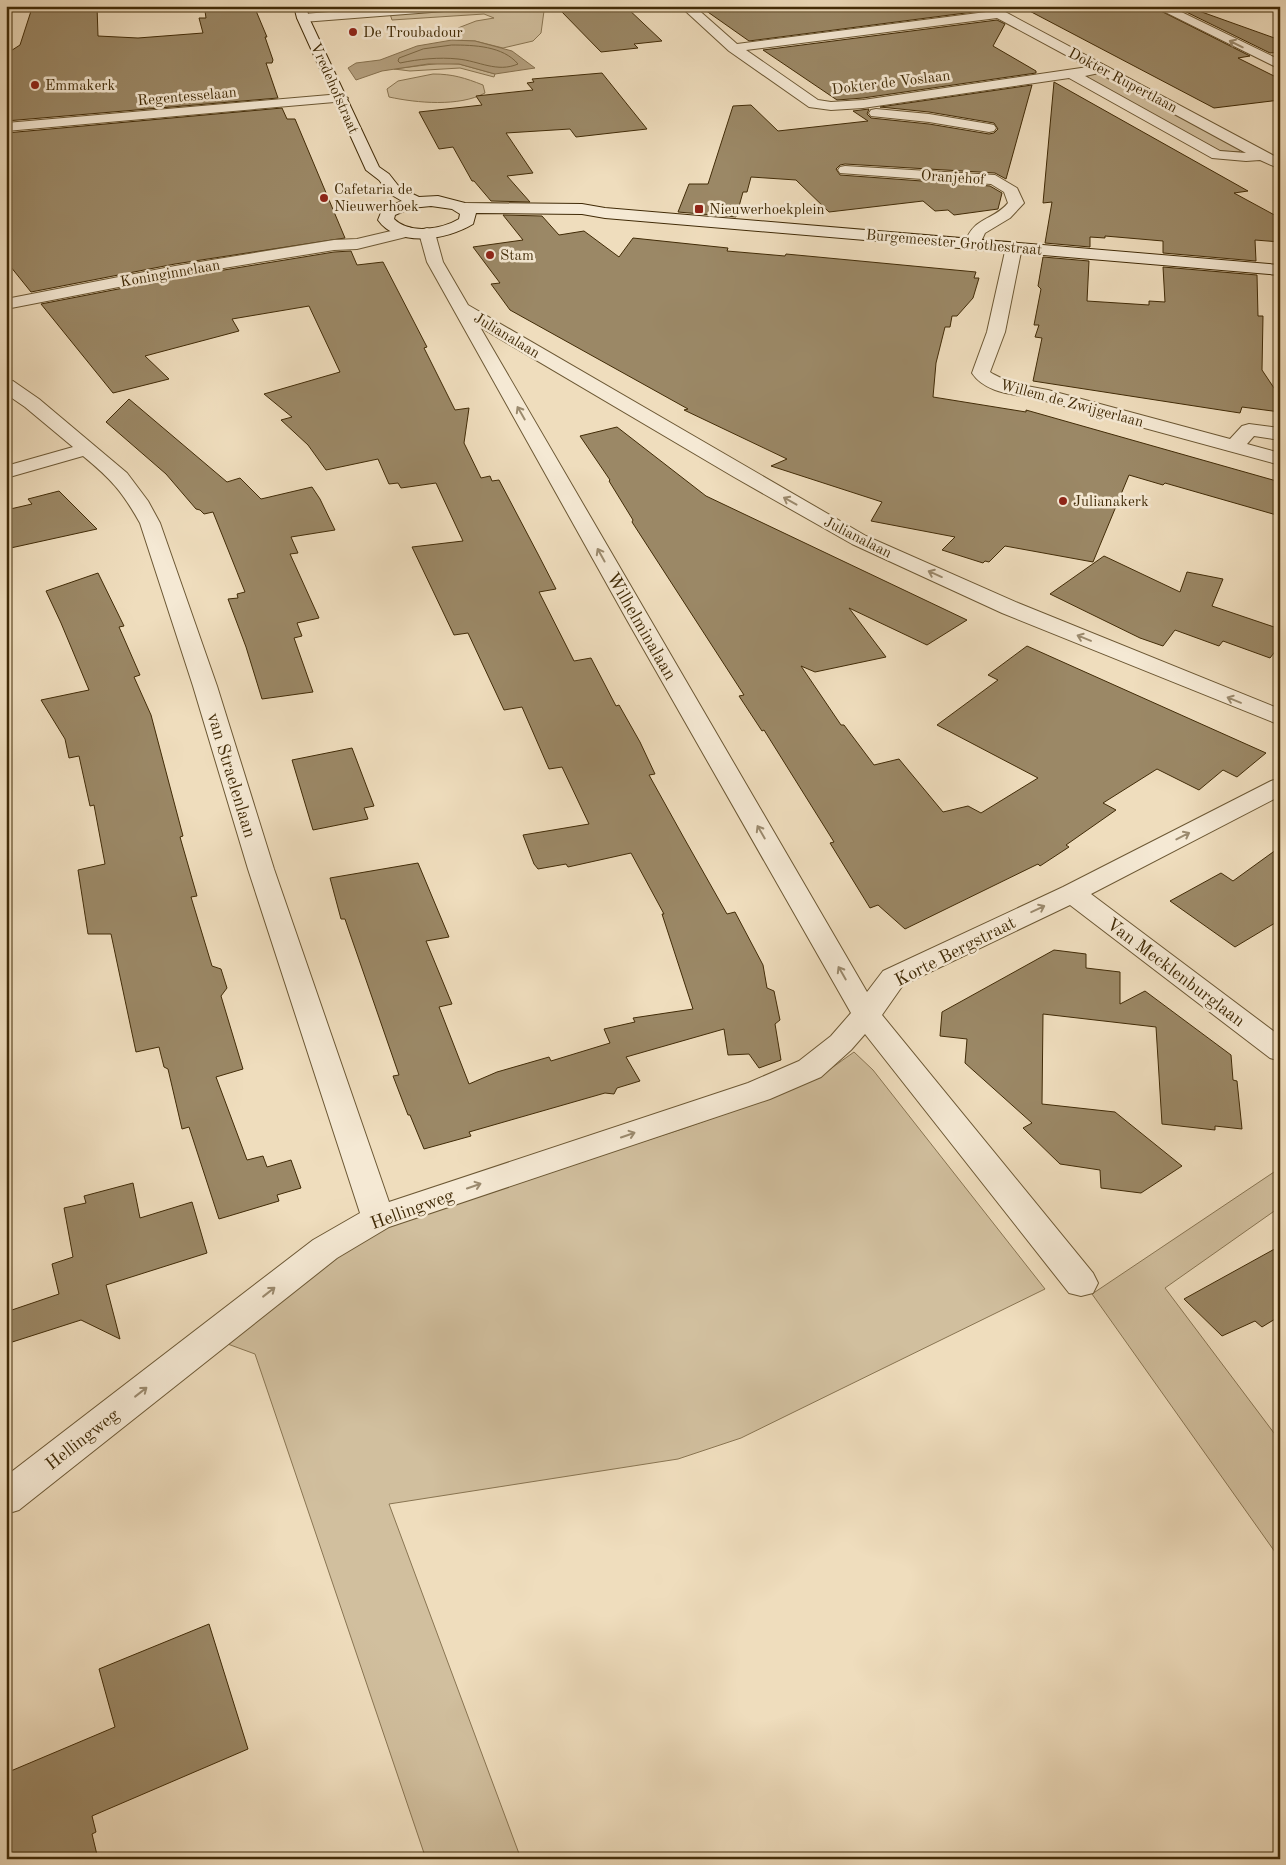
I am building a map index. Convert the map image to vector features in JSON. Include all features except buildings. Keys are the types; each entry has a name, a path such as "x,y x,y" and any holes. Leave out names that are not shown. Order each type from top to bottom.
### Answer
{"street":[{"path":"301,12 457,6"},
{"name":"Dokter de Voslaan","path":"686,6 734,48 814,104 867,113 1102,68"},
{"name":"Dokter Rupertlaan","path":"984,6 1280,165"},
{"path":"1158,6 1280,65"},
{"name":"Vredehofstraat","path":"301,12 373,170 384,177 395,191 417,202"},
{"path":"734,48 997,14"},
{"name":"Dokter Rupertlaan","path":"1072,74 1217,155 1246,158 1262,155"},
{"name":"Regentesselaan","path":"6,127 341,98"},
{"path":"867,113 929,118 989,128"},
{"name":"Vredehofstraat","path":"373,170 370,178 391,216"},
{"name":"Oranjehof","path":"845,170 995,180 1012,191 1011,194 1016,203 1010,212 979,229 975,234 973,243"},
{"path":"391,216 408,232 427,233 452,229 465,214 448,203 417,202"},
{"name":"Koninginnelaan","path":"334,245 374,232 391,216 417,202"},
{"name":"Burgemeester Grothestraat","path":"465,214 628,214 1280,270"},
{"name":"Koninginnelaan","path":"6,304 175,271 334,245 357,244 408,232"},
{"name":"Wilhelminalaan","path":"427,233 435,262 638,620 866,1015"},
{"name":"Willem de Zwijgerlaan","path":"1014,247 996,332 981,373 984,378 992,382 1280,459"},
{"name":"Julianalaan","path":"461,308 698,448 859,540 1010,608 1280,718"},
{"name":"van Straelenlaan","path":"6,385 32,403 120,477 138,501 150,523 205,686 261,869 378,1218"},
{"path":"1234,446 1249,430 1280,434"},
{"path":"6,472 87,449"},
{"name":"Korte Bergstraat","path":"866,1015 893,978 1072,893 1280,786"},
{"name":"Van Mecklenburglaan","path":"1072,893 1280,1051"},
{"path":"866,1015 1081,1283"},
{"name":"Hellingweg","path":"6,1498 325,1249 378,1218 759,1091 810,1069 841,1044 866,1015"}],"shaded area":[{"path":"496,6 544,11 541,33 533,41 503,48 475,41 452,40 458,28 476,21 494,18 484,14 392,20 390,14"},
{"path":"441,63 459,64 495,74 494,77 460,68 410,71 394,69"},
{"path":"433,74 465,78 483,85 485,93 451,102 412,101 389,97 387,89 398,81"},
{"path":"1102,74 1241,149 1239,152 1220,151 1091,80 1087,76"},
{"path":"854,1052 873,1070 1045,1289 741,1438 678,1459 389,1504 521,1859 426,1859 255,1354 225,1343 313,1266 386,1227 529,1178 682,1129 781,1094 826,1072"},
{"path":"1280,1168 1280,1207 1165,1288 1280,1441 1280,1559 1092,1294"}],"water":[{"path":"452,40 475,41 512,51 535,68 495,74 459,64 428,64 382,71 356,80 348,68 356,63 380,60 417,46"}],"place":[{"name":"De Troubadour","path":"353,32"},
{"name":"Emmakerk","path":"35,85"},
{"name":"Cafetaria de Nieuwerhoek","path":"324,198"},
{"name":"Nieuwerhoekplein","path":"699,209"},
{"name":"Stam","path":"490,255"},
{"name":"Julianakerk","path":"1063,501"}]}
